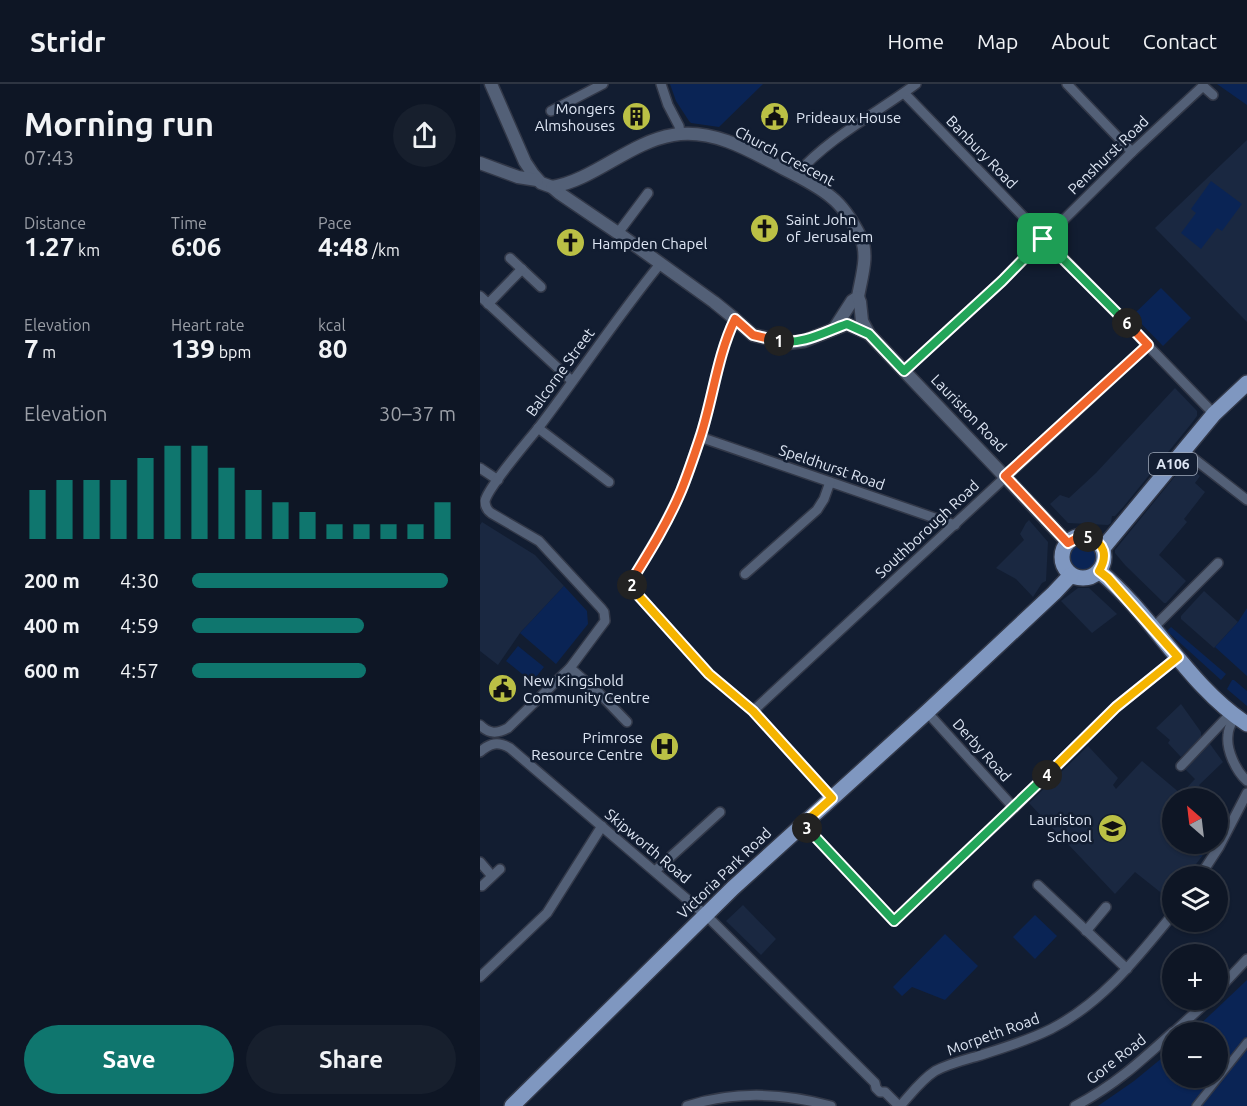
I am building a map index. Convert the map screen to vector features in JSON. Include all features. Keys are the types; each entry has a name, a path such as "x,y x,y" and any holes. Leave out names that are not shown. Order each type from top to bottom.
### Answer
{"main road":[{"name":"A106","path":"1102,548 1214,414 1247,383"},
{"path":"1081,536 1096,540 1104,555 1104,563 1099,571 1086,578 1071,574 1066,570 1062,557 1068,543 1081,536"},
{"path":"1099,571 1108,578 1204,687 1238,717"},
{"name":"Victoria Park Road","path":"512,1106 706,915 927,712 1054,593 1071,574"}],"street":[{"path":"491,84 525,162 537,180"},
{"path":"551,111 603,84"},
{"path":"661,84 680,133"},
{"path":"796,175 833,142 916,84"},
{"path":"1068,84 1132,152"},
{"name":"Penshurst Road","path":"904,371 1002,281 1132,152 1203,86 1213,95"},
{"name":"Banbury Road","path":"904,93 1214,414"},
{"name":"Church Crescent","path":"552,187 572,182 649,142 680,133 725,140 748,150 796,175 833,198 853,223 861,239 864,269 858,297 852,301 834,328"},
{"path":"480,163 518,177 537,180"},
{"name":"Lauriston Road","path":"537,180 552,187 618,233 735,319 753,335 788,343 804,341 847,324 869,334"},
{"path":"572,182 569,190 572,201"},
{"path":"618,233 648,193"},
{"path":"510,258 541,287"},
{"name":"Balcorne Street","path":"570,668 605,621 604,612 539,541 488,511 486,500 498,480 627,305 660,264"},
{"path":"488,304 522,269"},
{"path":"480,296 572,381"},
{"name":"Lauriston Road","path":"858,297 862,321 869,334 1068,543"},
{"path":"735,319 716,375 700,437 678,498 632,580 633,589 709,674 753,711 832,798"},
{"name":"Southborough Road","path":"753,711 1148,345"},
{"path":"538,428 609,482"},
{"name":"Speldhurst Road","path":"700,437 955,525"},
{"path":"1184,451 1247,501"},
{"path":"480,468 498,480"},
{"path":"745,574 817,510 830,483"},
{"path":"1153,628 1218,563"},
{"path":"803,824 894,921 1014,808 1116,707 1178,657"},
{"path":"480,752 508,729 570,668 627,722"},
{"name":"Derby Road","path":"927,712 1014,808"},
{"path":"1181,766 1238,717"},
{"path":"1238,717 1229,729 1227,741 1236,765 1247,781"},
{"name":"Skipworth Road","path":"480,725 706,915 875,1083 885,1088 885,1092 899,1106"},
{"path":"1207,866 1247,793"},
{"path":"655,871 720,812"},
{"path":"480,977 547,913 602,826"},
{"path":"480,862 496,872 482,886"},
{"path":"1038,885 1127,969"},
{"path":"1086,931 1106,906"},
{"name":"Morpeth Road","path":"899,1106 918,1084 934,1072 1025,1041 1053,1028 1091,1003 1127,969 1162,927"},
{"path":"1228,979 1247,959"},
{"name":"Gore Road","path":"1184,1022 1198,1010"},
{"name":"Gore Road","path":"1075,1106 1106,1088 1162,1042"},
{"path":"1196,1106 1247,1042"},
{"path":"687,1106 728,1097 759,1095 789,1097 831,1106"}],"shaded area":[{"path":"670,84 763,84 719,127 691,123 676,101"},
{"path":"1217,84 1247,84 1247,105"},
{"path":"1247,140 1247,322 1155,228"},
{"path":"1211,181 1242,204 1222,231 1217,228 1201,249 1181,233 1196,213 1191,209"},
{"path":"1161,288 1191,318 1163,346 1133,315"},
{"path":"1175,388 1197,411 1197,416 1191,424 1124,506 1115,516 1112,516 1111,523 1108,525 1068,523 1050,504 1060,495 1069,498 1096,473"},
{"path":"1185,464 1200,476 1195,483 1205,492 1184,519 1187,522 1159,555 1186,581 1164,603 1125,565 1115,550"},
{"path":"1029,520 1048,542 1046,581 1042,583 1033,597 1016,579 996,568 1024,540 1020,534"},
{"path":"482,522 535,555 564,586 520,633 498,665 480,651 480,525"},
{"path":"1083,543 1093,547 1097,557 1093,567 1083,571 1073,567 1069,557 1073,547"},
{"path":"564,586 587,611 588,624 556,664 520,633"},
{"path":"1078,588 1089,588 1117,614 1092,633 1061,601"},
{"path":"1204,591 1238,622 1214,648 1181,619 1181,616"},
{"path":"1247,608 1247,676 1215,647 1238,622"},
{"path":"1171,627 1226,674 1221,680 1167,631"},
{"path":"518,646 544,667 532,682 506,661"},
{"path":"1232,680 1247,691 1247,706 1227,689"},
{"path":"1181,704 1201,732 1201,737 1181,757 1168,743 1170,740 1156,728"},
{"name":"Lauriston School","path":"1208,744 1223,762 1199,785 1201,788 1187,788 1195,779 1184,768"},
{"name":"Lauriston School","path":"1088,746 1118,778 1113,785 1116,789 1142,761 1174,788 1162,788 1162,854 1204,854 1195,866 1162,866 1162,893 1135,872 1115,894 1068,844 1057,836 1058,834 1029,803"},
{"path":"743,905 776,939 761,955 726,921"},
{"path":"1035,915 1057,936 1035,959 1013,937"},
{"path":"945,934 978,966 945,1000 912,987 902,996 893,987"},
{"path":"1247,980 1247,1106 1098,1106 1162,1058 1162,1088 1228,1088 1228,1022 1203,1022 1215,1010 1228,1010 1228,998"}],"place":[{"name":"Mongers Almshouses","path":"636,117"},
{"name":"Prideaux House","path":"775,117"},
{"name":"Saint John of Jerusalem","path":"765,228"},
{"name":"Hampden Chapel","path":"571,243"},
{"name":"New Kingshold Community Centre","path":"502,689"},
{"name":"Primrose Resource Centre","path":"664,746"},
{"name":"Lauriston School","path":"1113,828"}],"route":[{"path":"1043,239 1148,345 1005,476 1068,543 1081,536 1089,537 1100,543 1104,563 1099,571 1108,578 1178,657 1116,707 1014,808 894,921 803,824 832,798 753,711 709,674 633,589 632,580 682,489 700,437 729,332 735,319 753,335 788,343 804,341 847,324 869,334 904,371 1002,281 1043,239"}]}
